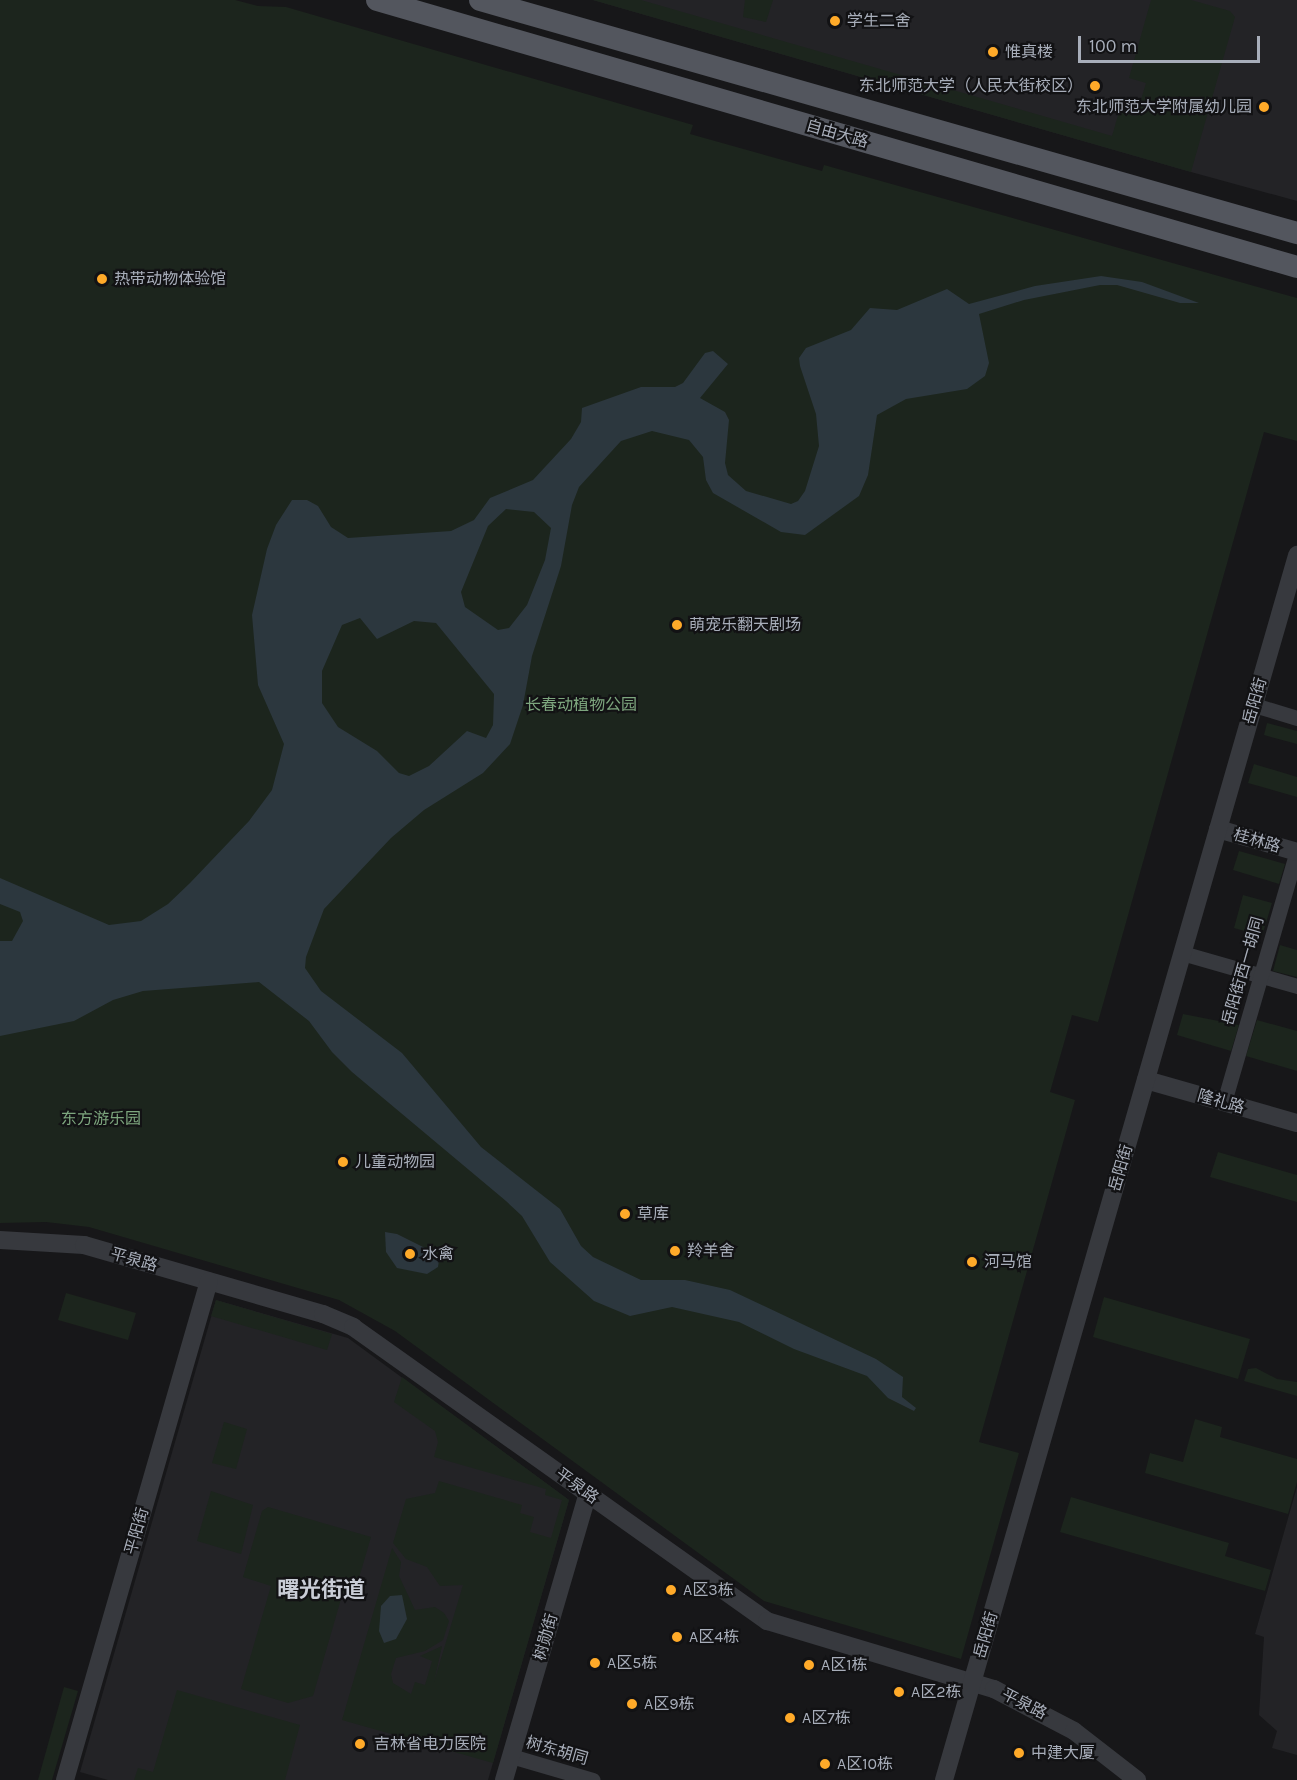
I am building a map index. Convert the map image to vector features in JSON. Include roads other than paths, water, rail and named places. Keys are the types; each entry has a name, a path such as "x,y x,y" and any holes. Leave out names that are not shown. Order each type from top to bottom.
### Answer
{"main road":[{"name":"自由大路","path":"377,0 1297,267"},
{"name":"自由大路","path":"480,0 1297,233"}],"street":[{"name":"岳阳街","path":"944,1780 1254,705 1294,580 1297,555"},
{"path":"1254,705 1297,718"},
{"name":"桂林路","path":"1218,830 1297,852"},
{"name":"岳阳街西一胡同","path":"1224,1102 1297,852"},
{"path":"1182,953 1297,986"},
{"name":"隆礼路","path":"1146,1080 1297,1123"},
{"name":"平泉路","path":"0,1240 84,1245 209,1281 353,1327 767,1621 972,1682 1017,1699 1074,1731 1137,1780"},
{"name":"平阳街","path":"65,1780 209,1281"},
{"name":"树勋街","path":"504,1780 588,1493"},
{"name":"树东胡同","path":"511,1756 593,1780"}],"place":[{"name":"学生二舍","path":"835,21"},
{"name":"惟真楼","path":"993,52"},
{"name":"东北师范大学（人民大街校区）","path":"1095,86"},
{"name":"东北师范大学附属幼儿园","path":"1264,107"},
{"name":"热带动物体验馆","path":"102,279"},
{"name":"萌宠乐翻天剧场","path":"677,625"},
{"name":"儿童动物园","path":"343,1162"},
{"name":"草库","path":"625,1214"},
{"name":"羚羊舍","path":"675,1251"},
{"name":"水禽","path":"410,1254"},
{"name":"河马馆","path":"972,1262"},
{"name":"A区3栋","path":"671,1590"},
{"name":"A区4栋","path":"677,1637"},
{"name":"A区5栋","path":"595,1663"},
{"name":"A区1栋","path":"809,1665"},
{"name":"A区2栋","path":"899,1692"},
{"name":"A区9栋","path":"632,1704"},
{"name":"A区7栋","path":"790,1718"},
{"name":"吉林省电力医院","path":"360,1744"},
{"name":"中建大厦","path":"1019,1753"},
{"name":"A区10栋","path":"825,1764"}],"district":[{"name":"曙光街道","path":"321,1591"}],"park label":[{"name":"长春动植物公园","path":"581,705"},
{"name":"东方游乐园","path":"101,1119"}]}
